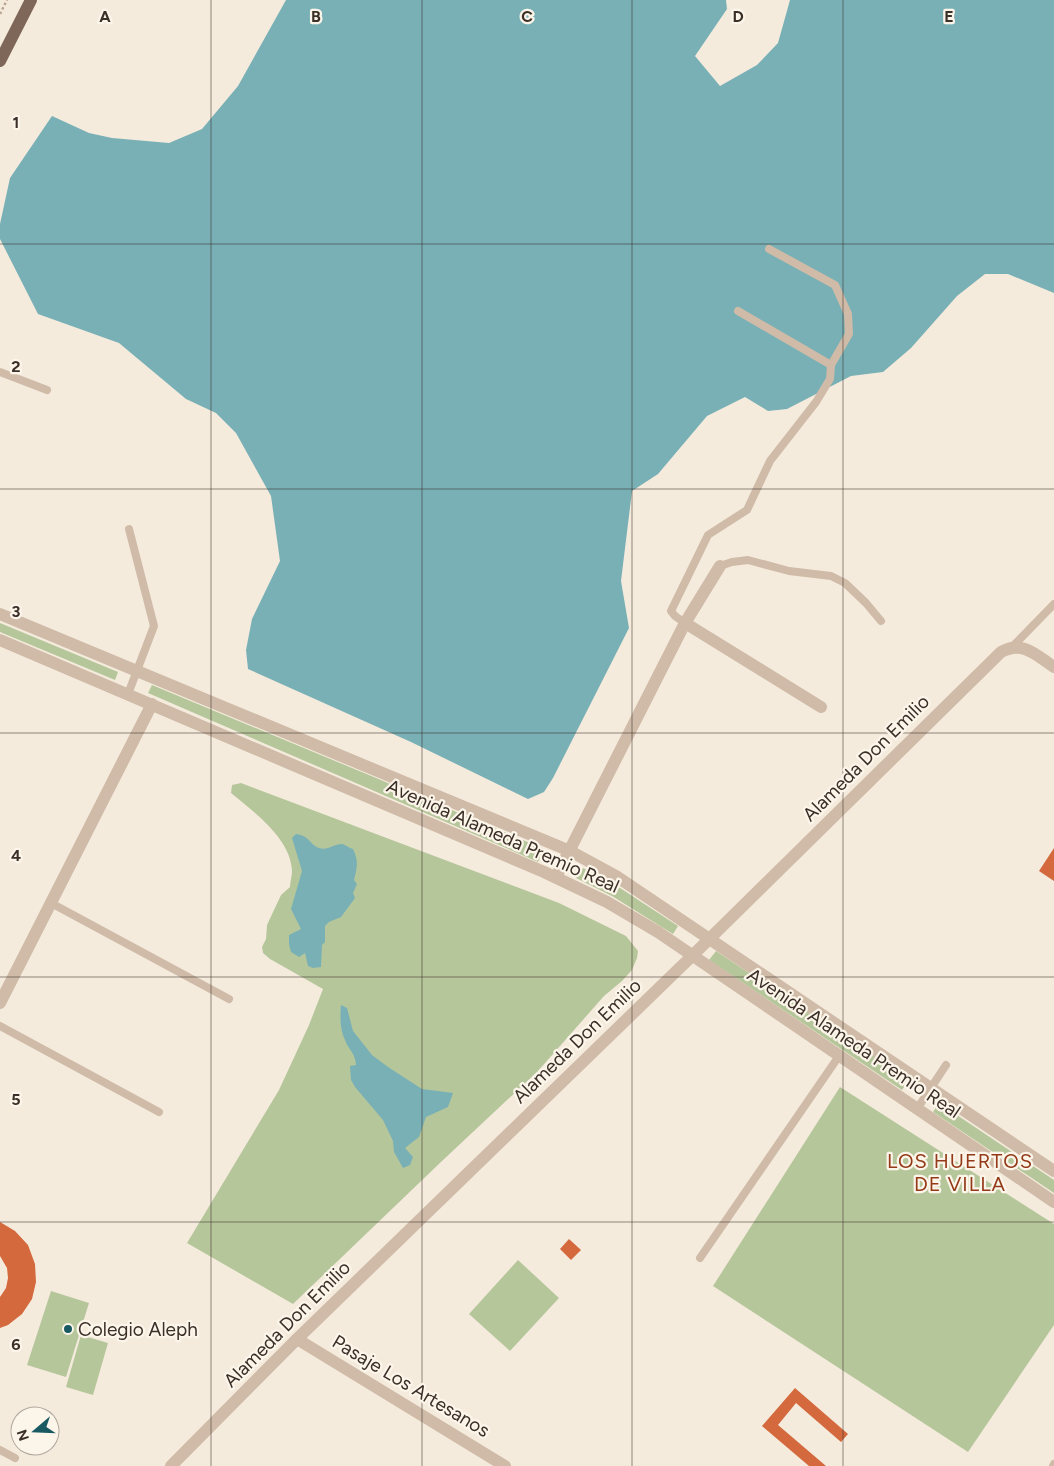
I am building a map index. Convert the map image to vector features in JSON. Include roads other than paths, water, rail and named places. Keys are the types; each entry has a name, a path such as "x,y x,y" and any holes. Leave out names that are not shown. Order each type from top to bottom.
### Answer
{"main road":[{"path":"0,61 31,0"}],"street":[{"path":"556,877 685,623 720,566"},
{"name":"Avenida Alameda Premio Real","path":"0,614 570,852 616,876 1054,1172"},
{"path":"685,623 821,707"},
{"name":"Avenida Alameda Premio Real","path":"0,640 556,877 607,902 658,932 1054,1202"},
{"path":"1012,647 1024,647 1054,667"},
{"name":"Alameda Don Emilio","path":"171,1466 297,1339 692,956 1001,652 1012,647"},
{"path":"0,1003 152,704"},
{"name":"Pasaje Los Artesanos","path":"297,1339 505,1466"}],"lane":[{"path":"685,623 671,611 708,535 747,510 770,461 816,402 830,380 831,365 849,334 848,314 835,285 769,249"},
{"path":"738,311 831,365"},
{"path":"0,372 47,390"},
{"path":"128,694 154,626 129,529"},
{"path":"720,566 748,560 789,572 831,576 845,583 881,621"},
{"path":"1012,647 1054,604"},
{"path":"51,903 229,999"},
{"path":"0,1026 159,1112"},
{"path":"700,1258 840,1056"},
{"path":"917,1109 946,1065"},
{"path":"0,1450 15,1458"}],"water":[{"path":"286,0 726,0 727,9 695,56 720,86 757,65 778,43 790,0 1054,0 1054,293 1008,274 985,274 957,296 911,348 883,372 851,376 787,409 768,411 745,397 707,416 658,474 632,491 621,581 629,628 553,778 544,792 528,799 411,742 248,669 246,650 252,619 280,561 271,496 236,433 216,413 186,399 119,343 38,314 0,239 0,224 10,178 52,116 89,133 112,138 169,143 202,129 238,86"},
{"path":"296,834 304,836 319,848 325,849 343,844 353,849 357,861 354,880 357,884 353,893 355,898 341,917 329,922 325,926 325,942 322,945 321,967 313,968 308,966 305,953 299,957 291,952 289,944 289,935 301,929 291,909 302,871 292,838"},
{"path":"341,1005 347,1008 353,1031 372,1055 422,1089 453,1093 448,1107 426,1117 419,1137 405,1148 413,1157 410,1165 403,1168 394,1152 393,1141 383,1120 351,1080 350,1066 356,1065 342,1032"}],"place":[{"name":"Colegio Aleph","path":"68,1329"}],"district":[{"name":"LOS HUERTOS DE VILLA","path":"960,1172"}]}
